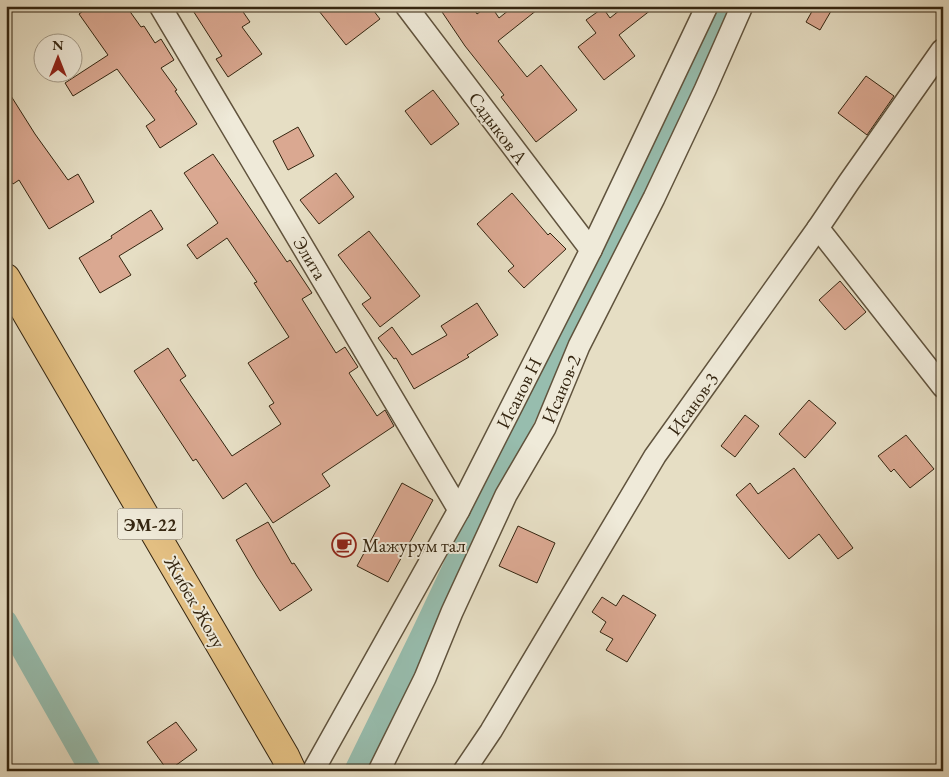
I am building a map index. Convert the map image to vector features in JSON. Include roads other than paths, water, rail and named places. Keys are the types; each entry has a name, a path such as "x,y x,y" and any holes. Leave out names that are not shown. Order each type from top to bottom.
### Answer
{"main road":[{"name":"Жибек Жолу","path":"6,278 292,771"}],"street":[{"name":"Элита","path":"160,6 459,510"},
{"name":"Садыков А","path":"406,6 591,250"},
{"name":"Исанов-2","path":"379,771 425,678 452,612 506,495 546,428 579,346 654,198 742,6"},
{"name":"Исанов Н","path":"313,771 459,510 591,250 705,7"},
{"name":"Исанов-3","path":"464,771 491,731 655,456 942,50"},
{"path":"818,228 943,387"}],"waterway":[{"path":"355,771 562,338 726,6"},
{"path":"6,621 91,771"}],"place":[{"name":"Мажурум тал","path":"344,545"}]}
